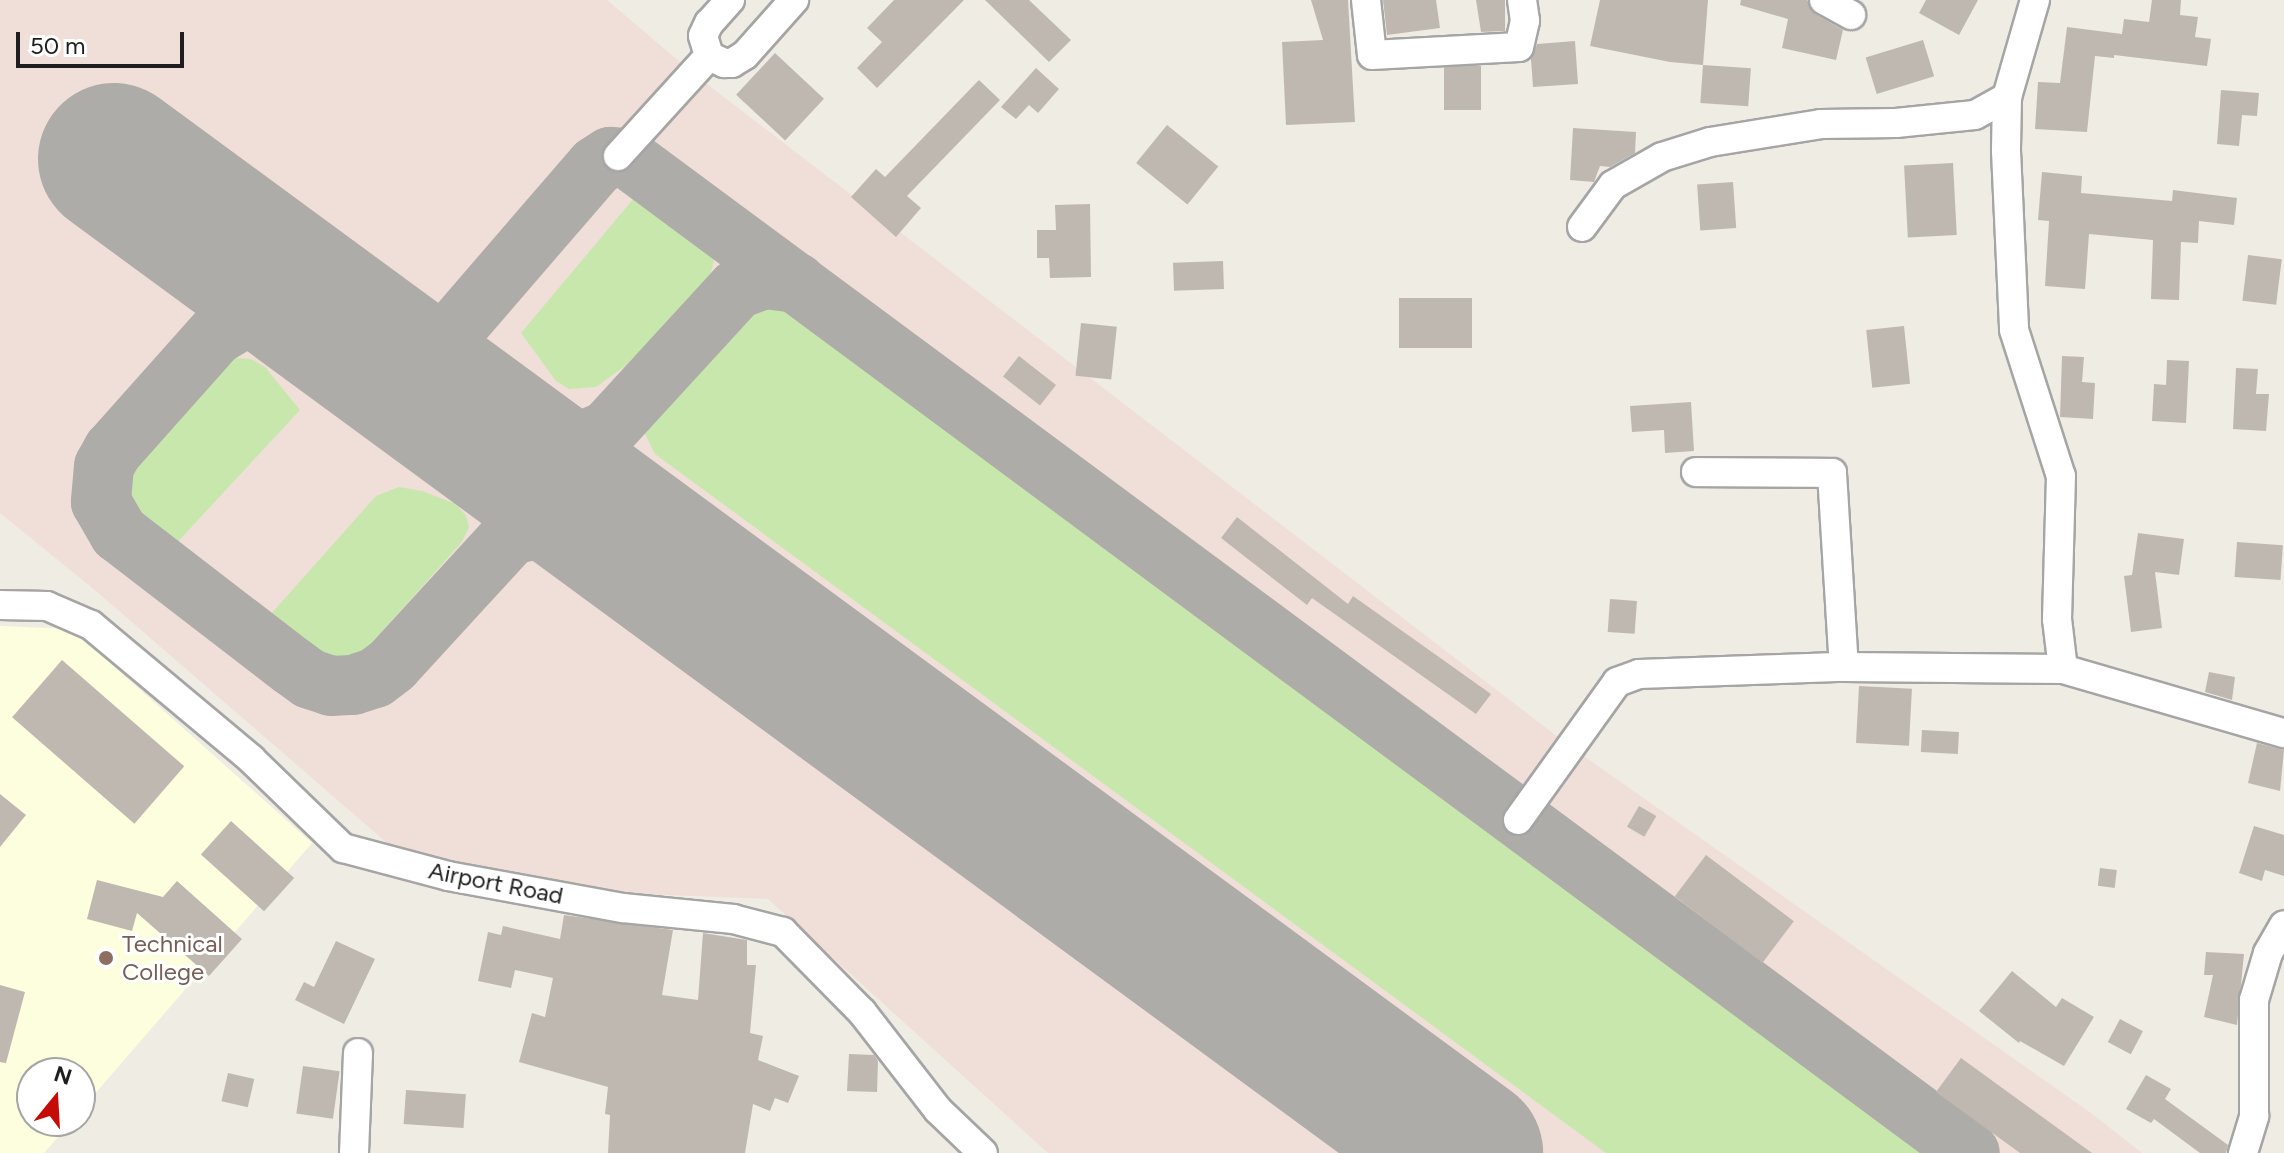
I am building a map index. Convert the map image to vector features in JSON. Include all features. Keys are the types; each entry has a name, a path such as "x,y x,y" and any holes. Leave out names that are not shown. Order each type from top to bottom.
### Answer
{"street":[{"path":"730,0 705,29 703,44 709,56 724,63 739,60 794,0"},
{"path":"1366,0 1372,55 1519,47 1525,21 1522,0"},
{"path":"1824,0 1851,15"},
{"path":"2035,0 2007,97 2014,330 2061,476 2057,619 2063,669"},
{"path":"618,156 709,56"},
{"path":"1582,227 1613,185 1662,157 1710,142 1821,124 1896,123 1975,115 2007,97"},
{"path":"1696,472 1832,473 1844,667"},
{"name":"Airport Road","path":"0,605 47,606 91,625 251,759 343,848 448,876 623,908 733,919 783,932 862,1012 938,1110 983,1153"},
{"path":"1518,820 1617,682 1639,674 1844,667 2063,669 2284,733"},
{"path":"2243,1153 2254,1116 2254,1000 2268,953 2284,925"},
{"path":"354,1153 358,1053"}],"shaded area":[{"path":"0,0 607,0 694,74 1571,747 2091,1113 2142,1153 1048,1153 768,899 590,892 394,849 96,591 0,513"},
{"name":"Technical College","path":"0,626 72,629 312,843 96,1093 96,1057 16,1057 16,1137 58,1137 44,1153 0,1153"}],"green space":[{"path":"640,191 694,225 710,240 715,257 711,272 704,289 625,366 596,387 569,389 556,381 521,333"},
{"path":"768,295 791,302 1949,1153 1606,1153 655,454 643,430 646,410 738,313 755,298"},
{"path":"234,358 251,359 265,367 300,410 172,548 131,515 123,504 119,477 130,453 208,370"},
{"path":"399,487 422,491 456,504 466,516 469,527 462,542 359,657 349,661 317,655 270,615 376,496"}],"building":[{"path":"894,0 964,0 877,88 857,68 882,42 867,28"},
{"path":"985,0 1029,0 1071,40 1049,62"},
{"path":"1311,0 1348,0 1355,122 1286,125 1282,42 1323,40"},
{"path":"1383,0 1436,0 1440,28 1387,35"},
{"path":"1476,0 1505,0 1505,31 1481,32"},
{"path":"1600,0 1708,0 1703,65 1670,62 1590,46"},
{"path":"1741,0 1807,0 1815,14 1843,30 1836,60 1782,48 1788,19 1740,5"},
{"path":"1926,0 1978,0 1959,35 1919,13"},
{"path":"2152,0 2181,0 2180,15 2198,17 2195,37 2211,39 2207,66 2114,55 2114,58 2095,56 2087,132 2035,129 2038,82 2060,83 2067,27 2122,34 2124,19 2149,22"},
{"path":"1923,40 1934,76 1877,94 1866,58"},
{"path":"1575,41 1578,84 1533,87 1531,59 1537,44"},
{"path":"775,53 824,99 785,140 736,95"},
{"path":"1703,65 1751,68 1748,106 1700,103"},
{"path":"1444,66 1481,66 1481,110 1444,110"},
{"path":"1036,68 1059,89 1038,113 1029,105 1016,119 1001,107"},
{"path":"979,80 1000,100 907,196 921,208 896,237 851,197 876,169 885,177"},
{"path":"2221,90 2259,93 2257,116 2242,115 2239,146 2217,144"},
{"path":"1167,125 1218,167 1187,205 1136,163"},
{"path":"1573,128 1636,132 1635,153 1610,167 1600,166 1594,182 1570,180"},
{"path":"1953,163 1957,235 1908,237 1904,166"},
{"path":"2042,172 2082,176 2081,193 2172,201 2173,190 2237,198 2234,225 2199,221 2198,243 2181,242 2179,300 2151,299 2153,240 2089,234 2085,289 2045,286 2049,221 2038,220"},
{"path":"1733,182 1736,228 1700,230 1697,185"},
{"path":"1090,204 1091,277 1050,278 1049,258 1037,258 1037,230 1056,230 1055,205"},
{"path":"2248,255 2282,259 2276,305 2242,301"},
{"path":"1223,261 1224,289 1174,291 1173,263"},
{"path":"1399,298 1472,298 1472,348 1399,348"},
{"path":"1081,323 1117,327 1111,379 1075,376"},
{"path":"1904,326 1910,384 1872,388 1866,330"},
{"path":"1019,356 1056,385 1040,405 1003,376"},
{"path":"2062,356 2084,357 2082,382 2095,383 2093,419 2060,417"},
{"path":"2167,360 2189,361 2186,423 2152,421 2154,384 2166,385"},
{"path":"2236,368 2258,369 2256,394 2269,394 2266,431 2233,429"},
{"path":"1691,402 1694,451 1665,453 1664,430 1632,432 1630,406"},
{"path":"1237,517 1348,604 1353,596 1491,694 1476,714 1312,598 1307,605 1221,538"},
{"path":"2138,533 2184,539 2179,575 2155,572 2162,628 2131,632 2124,576 2132,575"},
{"path":"2237,542 2283,545 2280,580 2235,577"},
{"path":"1610,599 1637,601 1635,634 1608,632"},
{"path":"62,660 184,766 134,824 12,717"},
{"path":"2209,672 2235,677 2232,700 2205,692"},
{"path":"1859,686 1912,689 1909,746 1856,743"},
{"path":"1922,730 1959,732 1958,754 1921,752"},
{"path":"2257,743 2284,750 2280,791 2248,783"},
{"path":"0,794 26,815 0,847"},
{"path":"1639,806 1656,816 1644,837 1627,827"},
{"path":"231,821 294,878 264,911 201,854"},
{"path":"2254,826 2284,835 2284,876 2265,870 2262,881 2239,873"},
{"path":"1706,855 1794,921 1763,963 1675,897"},
{"path":"2100,868 2117,870 2115,888 2098,886"},
{"path":"97,880 163,897 177,881 242,939 209,976 137,913 132,931 87,919"},
{"path":"564,915 673,930 662,995 698,1000 703,933 747,940 747,965 756,965 750,1033 763,1036 758,1060 799,1076 788,1103 775,1098 770,1111 753,1104 745,1153 608,1153 610,1115 605,1114 608,1087 519,1062 532,1013 545,1017 553,978 515,970 511,988 478,981 488,932 501,935 503,926 560,939"},
{"path":"336,941 375,959 344,1024 295,1000 304,982 314,987"},
{"path":"2206,952 2244,954 2237,1025 2204,1017 2213,975 2204,975"},
{"path":"2012,971 2056,1007 2062,998 2094,1017 2064,1066 2019,1043 1979,1011"},
{"path":"0,985 25,992 6,1063 0,1062"},
{"path":"2120,1019 2143,1031 2131,1054 2108,1042"},
{"path":"849,1054 874,1055 878,1061 877,1092 847,1091"},
{"path":"1961,1058 2092,1153 2020,1153 1936,1092"},
{"path":"303,1066 340,1071 333,1119 296,1114"},
{"path":"228,1073 254,1079 248,1107 221,1101"},
{"path":"2146,1075 2171,1089 2165,1099 2228,1145 2226,1153 2200,1153 2154,1119 2151,1123 2126,1109"},
{"path":"406,1090 466,1094 463,1128 404,1124"}],"taxiway":[{"path":"412,379 596,166 610,157 627,158 1970,1153"},
{"path":"270,274 113,450 104,466 101,502 119,533 310,679 331,686 353,685 375,678 392,665 737,289 765,279 797,283"},
{"path":"216,335 241,320 264,314 317,322 349,332"},
{"path":"511,535 517,489 504,446 555,446 580,442 606,431"},
{"path":"511,535 563,523 587,523 618,530"}],"runway":[{"path":"114,159 1467,1153"}],"place":[{"name":"Technical College","path":"106,958"}]}
